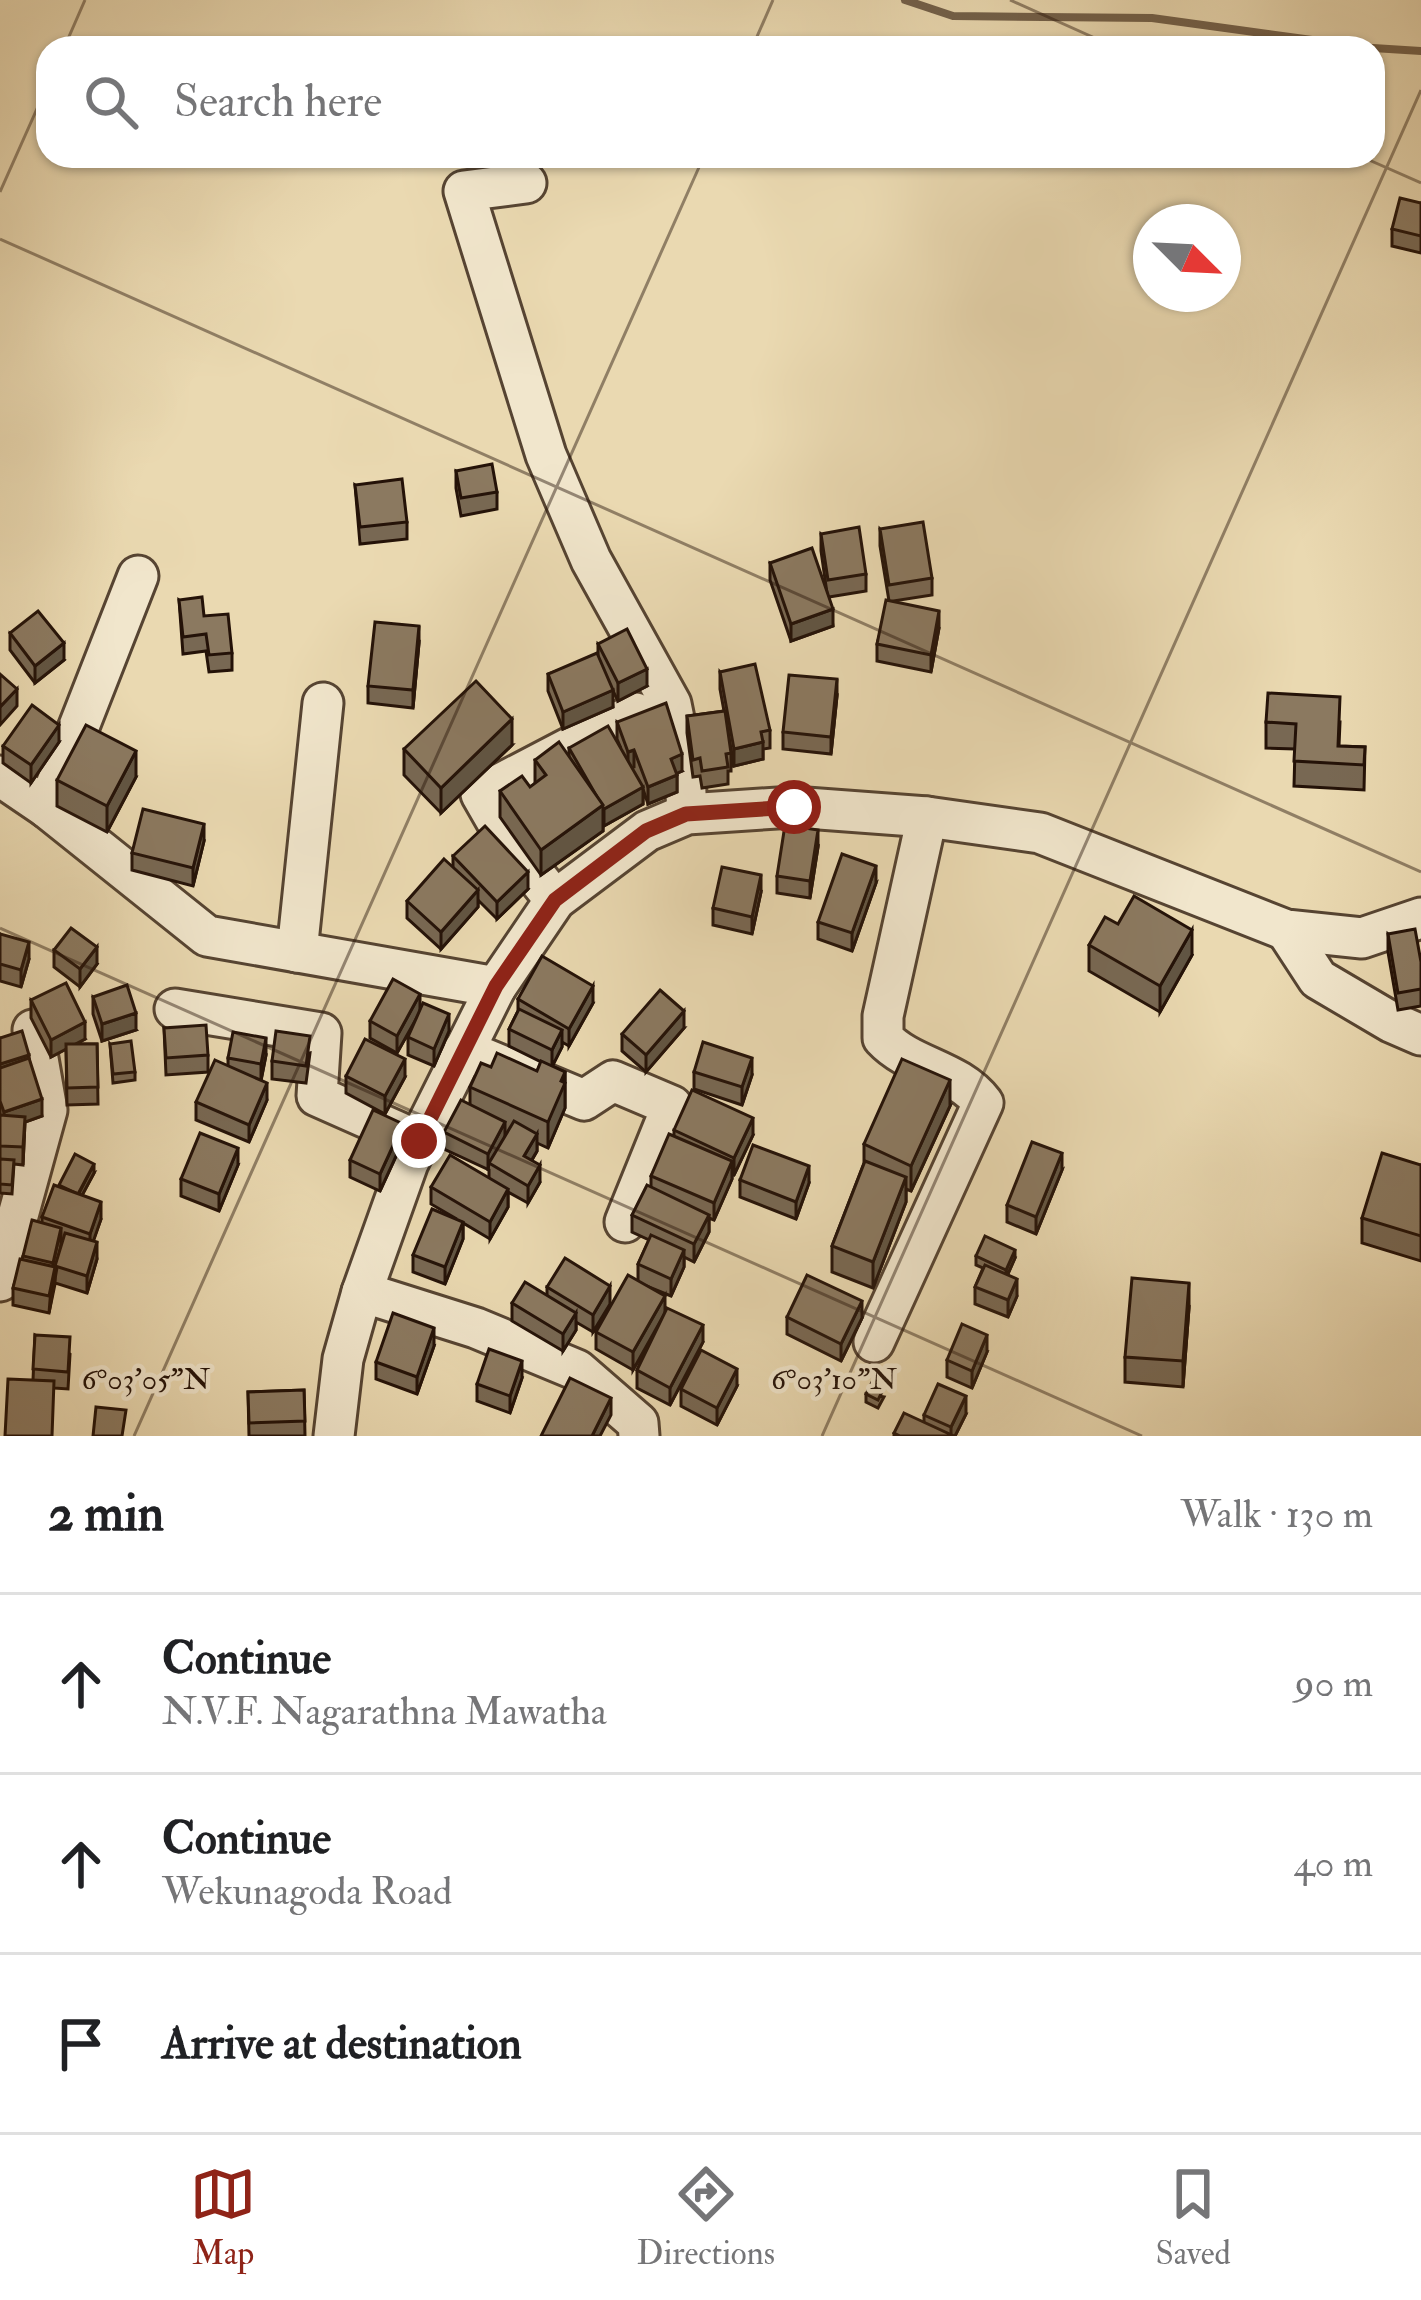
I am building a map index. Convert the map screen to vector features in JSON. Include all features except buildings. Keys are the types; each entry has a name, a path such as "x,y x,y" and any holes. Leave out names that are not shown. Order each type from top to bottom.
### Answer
{"street":[{"path":"526,183 464,190 546,455 591,560 671,704 685,773 686,814"},
{"path":"47,808 138,576"},
{"path":"297,952 323,703"},
{"path":"555,900 508,841 481,794 636,712"},
{"path":"0,776 207,936 496,986"},
{"path":"334,1436 344,1359 362,1292 419,1141 496,986 555,900 646,831 686,814 794,807 927,817 1040,832 1286,930 1362,938 1421,918"},
{"path":"874,1342 982,1103 969,1085 896,1051 883,1038 883,1016 927,817"},
{"path":"1286,930 1318,980 1421,1034"},
{"path":"175,1009 321,1034 317,1096 419,1141"},
{"path":"0,1281 47,1110 33,1030"},
{"path":"464,1050 584,1100 613,1082 672,1106 625,1222"},
{"path":"362,1292 476,1328 577,1370 638,1423 639,1436"}],"waterway":[{"path":"905,0 953,16 1152,18 1283,36"},
{"path":"1385,49 1421,51"}],"route":[{"path":"419,1141 496,986 555,900 646,831 686,814 794,807"}]}
